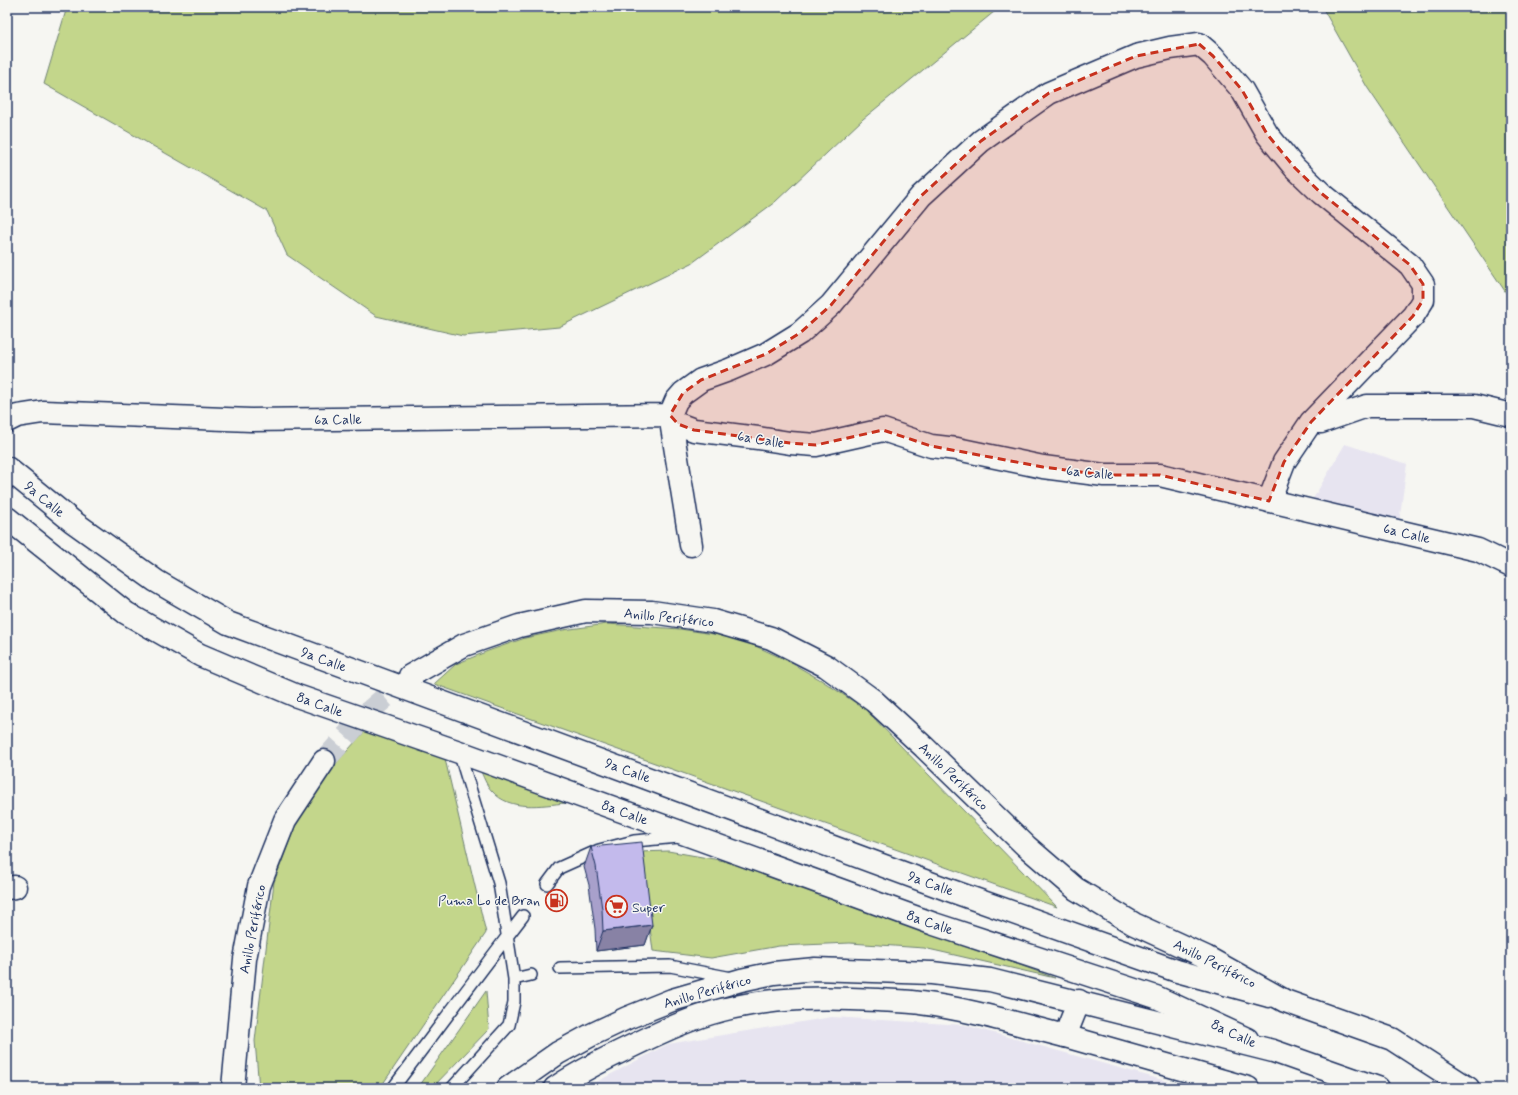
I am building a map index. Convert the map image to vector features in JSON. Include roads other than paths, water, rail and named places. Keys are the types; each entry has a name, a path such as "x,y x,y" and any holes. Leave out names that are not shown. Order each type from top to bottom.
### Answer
{"main road":[{"path":"691,545 670,415 676,400 683,393 701,380 766,354 800,333 831,305 921,196 981,141 1048,93 1136,56 1170,48 1199,44 1213,56 1242,90 1267,134 1295,168 1321,193 1410,265 1423,284 1423,300 1413,316 1311,422 1284,462 1269,500"},
{"path":"1311,422 1321,422 1367,406 1474,406 1511,415"},
{"name":"6a Calle","path":"7,421 17,416 43,412 251,420 670,415 678,424 694,430 816,445 883,430 931,446 957,449 1043,468 1104,475 1160,475 1478,550 1511,566"},
{"name":"9a Calle","path":"7,468 72,521 156,581 228,623 963,895 1177,971 1285,1001"},
{"name":"8a Calle","path":"7,518 126,613 200,655 297,696 694,836 934,924 1156,997 1273,1051"},
{"name":"Anillo Periférico","path":"410,676 464,645 519,626 586,611 652,612 713,620 771,638 826,666 874,701 978,798 1026,846 1076,889 1134,924 1206,957 1285,1001 1392,1039 1468,1088"},
{"name":"Anillo Periférico","path":"233,1088 245,959 259,886 285,820 324,761"},
{"name":"Anillo Periférico","path":"508,1088 558,1053 593,1034 627,1018 672,1000 741,980 774,973 815,969 932,973 990,980 1079,1001 1273,1051 1344,1083 1378,1088"},
{"name":"Anillo Periférico","path":"555,1088 574,1075 614,1054 680,1024 722,1010 784,1000 814,998 849,998 920,1003 964,1010 1065,1036 1248,1088"},
{"path":"1065,1036 1079,1001"},
{"path":"236,1049 241,1088"}],"lane":[{"path":"452,1088 509,1025 514,1002 514,979 500,883 459,752"},
{"path":"547,884 559,868 599,850 634,841 694,836"},
{"path":"393,1088 523,916"},
{"path":"560,968 670,966 741,980"},
{"path":"514,979 531,975"}],"tunnel":[{"path":"324,761 366,714 410,676"}],"place":[{"name":"Puma Lo de Bran","path":"556,900"},
{"name":"Super","path":"616,907"}]}
